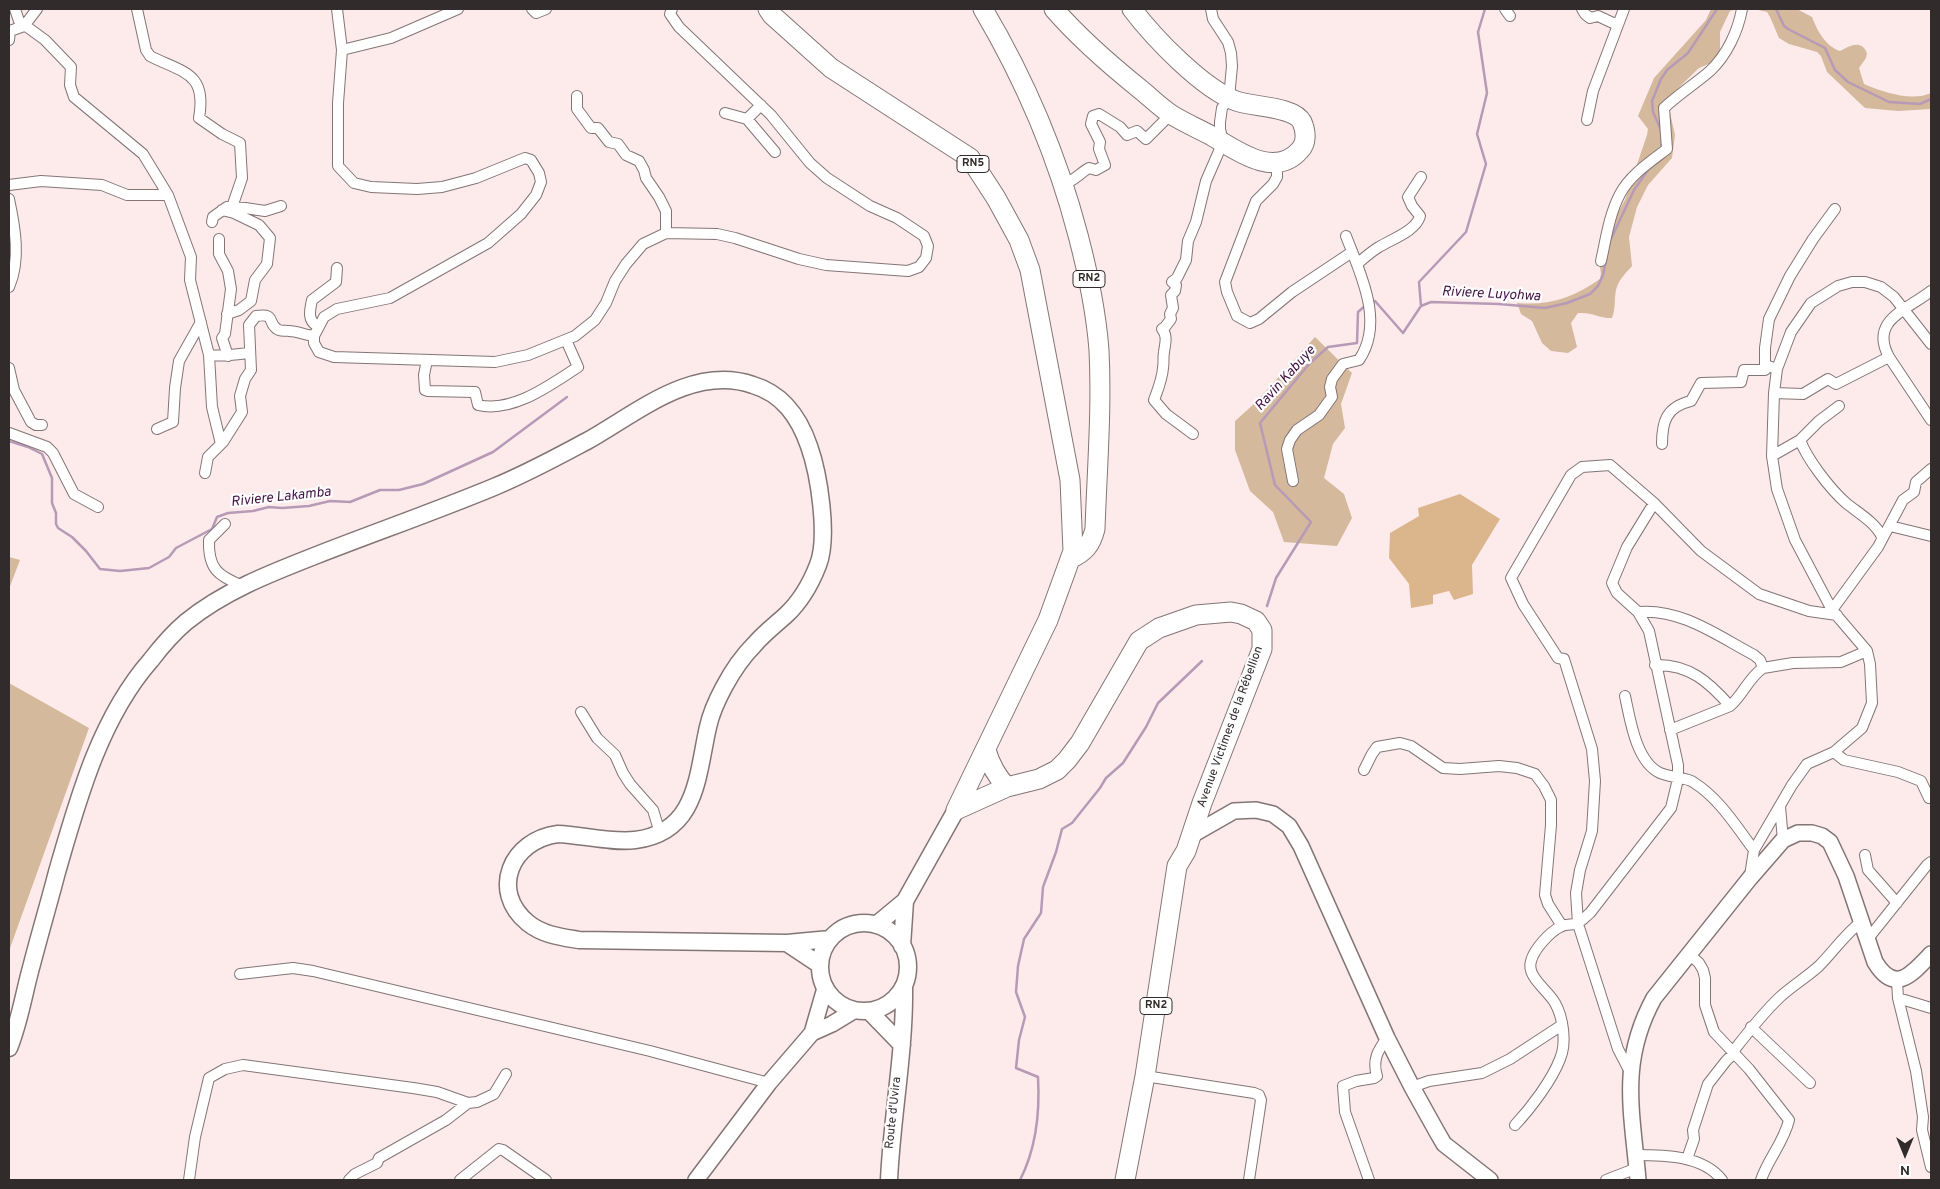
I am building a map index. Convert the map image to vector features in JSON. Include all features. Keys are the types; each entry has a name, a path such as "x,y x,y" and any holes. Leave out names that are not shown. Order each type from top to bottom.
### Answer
{"highway":[{"name":"RN5","path":"768,9 772,15 830,68 970,158 996,198 1019,240 1030,270 1038,303 1070,480 1073,551 1070,558"},
{"name":"RN2","path":"983,9 1025,87 1040,120 1063,184 1087,270 1093,304 1099,365 1096,529 1093,539 1087,548 1070,558"},
{"path":"1054,9 1109,64 1171,114 1256,160 1273,164 1286,161 1296,155 1304,146 1305,134 1302,120 1292,113 1280,109 1242,103 1213,89 1143,24 1132,9"},
{"path":"956,810 1048,620 1070,558"},
{"name":"Avenue Victimes de la Rébellion","path":"956,810 1007,787 1039,779 1057,770 1067,760 1108,697 1140,641 1159,628 1196,615 1231,612 1241,614 1256,621 1262,630 1262,649 1202,803 1186,851 1176,866 1145,1076 1125,1180"},
{"path":"986,750 999,778 1007,787"}],"main road":[{"path":"9,1048 66,839 106,731 124,697 148,663 185,623 218,600 243,586 522,475 667,395 701,381 717,378 744,382 766,389 787,405 800,425 815,466 821,499 821,558 805,592 789,612 754,645 728,679 716,700 694,796 685,811 675,822 660,833 635,840 558,834 546,836 535,841 516,857 508,885 512,903 528,922 539,930 553,935 579,940 787,943 830,939"},
{"path":"876,925 904,901 956,810"},
{"path":"902,946 888,931 876,925 856,924 845,928 830,939 822,953 821,977 826,988 833,998 843,1006 862,1010 880,1008 890,1003 898,995 904,986 908,966 902,946 904,901"},
{"path":"787,943 820,965"},
{"name":"Route d'Uvira","path":"889,1180 893,1115 904,1025 904,986"},
{"path":"862,1010 902,1045"}],"street":[{"path":"15,9 19,21 45,40 71,67 70,85 74,97 143,154 168,196 191,257 190,280 209,355 212,407 221,444"},
{"path":"9,40 10,31 24,26 37,9"},
{"path":"137,9 146,50 150,56 189,74 199,86 201,99 199,118 222,134 240,143 242,178 227,209"},
{"path":"315,331 324,316 337,309 390,298 488,243 521,214 536,195 541,182 539,173 531,160 525,158 476,178 442,187 417,189 371,187 354,183 338,166 338,103 342,50 337,9"},
{"path":"342,50 391,38 458,9"},
{"path":"532,9 536,13 546,9"},
{"path":"337,268 336,282 312,300 310,316 314,324 314,343 319,352 334,357 495,362 513,360 575,336 595,320 606,302 615,281 643,244 666,233 717,234 799,259 826,265 908,271 919,267 926,258 928,246 924,236 896,218 870,206 827,178 810,163 762,105 679,27 670,14 672,9"},
{"path":"1193,434 1166,414 1154,400 1161,384 1163,371 1163,354 1166,343 1165,333 1162,329 1165,328 1171,319 1171,295 1175,291 1176,285 1172,282 1177,278 1186,260 1188,241 1199,214 1206,181 1223,142 1220,122 1222,108 1229,98 1232,66 1231,53 1228,42 1213,18 1211,9"},
{"path":"1582,9 1590,18 1598,16 1617,23"},
{"path":"1587,120 1593,91 1617,23 1624,9"},
{"path":"1601,261 1613,211 1621,192 1641,169 1667,149 1664,108 1711,70 1726,50 1736,32 1742,9"},
{"path":"577,96 577,109 591,128 598,128 609,142 618,144 626,155 639,161 646,178 660,197 666,210 666,233"},
{"path":"747,119 762,105"},
{"path":"726,113 747,119 775,152"},
{"path":"1063,184 1070,182 1089,168 1096,170 1104,165 1100,142 1091,124 1093,116 1099,114 1120,127 1127,135 1136,131 1146,139 1171,114"},
{"path":"1278,163 1277,177 1274,184 1256,201 1225,282 1237,316 1250,323 1259,319 1292,292 1352,252"},
{"path":"1357,264 1378,247 1407,231 1420,219 1408,197 1421,178"},
{"path":"9,186 42,180 102,185 127,195 168,196"},
{"path":"9,199 14,223 16,248 15,268 9,287"},
{"path":"212,222 213,217 227,209 265,211 281,206"},
{"path":"227,209 259,225 270,238 267,264 255,280 251,301 239,310 227,314"},
{"path":"1772,368 1765,365 1769,319 1790,276 1813,239 1835,209"},
{"path":"1293,481 1287,449 1290,440 1297,430 1319,415 1332,397 1330,387 1332,379 1343,364 1359,360 1363,354 1371,325 1371,313 1357,264 1346,236"},
{"path":"218,239 218,254 228,271 231,289 225,334 222,338 228,356"},
{"path":"1750,878 1754,850 1807,764 1834,752 1862,728 1872,703 1870,664 1867,651 1835,612 1795,540 1777,489 1772,456 1774,393 1772,368 1791,332 1811,303 1838,286 1852,282 1865,282 1881,288 1894,297 1931,344"},
{"path":"1931,291 1886,324 1883,333 1884,347 1890,358 1931,420"},
{"path":"206,473 208,457 221,444 242,412 240,396 250,370 249,325 256,316 265,314 271,318 275,328 280,331 315,331"},
{"path":"157,429 173,422 174,388 179,361 201,322"},
{"path":"427,360 424,376 425,390 428,392 475,392 478,405 491,406 523,399 544,389 578,367 566,340"},
{"path":"209,355 228,356 250,353"},
{"path":"1774,393 1803,394 1824,379 1828,379 1836,384 1890,358"},
{"path":"9,368 14,390 31,422 36,425 42,425"},
{"path":"1662,444 1662,427 1665,418 1682,403 1690,401 1701,383 1741,382 1744,370 1772,368"},
{"path":"1772,456 1800,440 1819,420 1839,406"},
{"path":"9,433 47,447 53,453 74,494 98,507"},
{"path":"1800,440 1804,451 1837,494 1878,530 1882,537"},
{"path":"1630,1072 1618,1048 1578,924 1576,893 1580,870 1592,831 1595,800 1592,749 1564,660 1558,658 1523,604 1511,578 1571,475 1582,467 1610,465 1654,503 1701,551 1758,594 1809,611 1835,612"},
{"path":"1835,612 1857,572 1870,558 1890,526 1903,500 1914,492 1916,482 1931,468"},
{"path":"1515,1125 1532,1107 1561,1058 1563,1045 1562,1025 1555,1003 1531,973 1530,967 1535,953 1553,932 1562,926 1578,924 1590,913 1671,808 1678,779 1678,764 1649,631 1638,612 1617,593 1612,584 1627,547 1654,503"},
{"path":"225,524 209,540 211,560 214,568 220,575 243,586"},
{"path":"1890,526 1931,536"},
{"path":"1638,612 1651,611 1694,622 1754,655 1760,660 1763,668"},
{"path":"1670,730 1730,706 1763,668 1793,663 1841,662 1867,651"},
{"path":"1656,665 1668,664 1689,670 1716,690 1730,706"},
{"path":"1625,696 1635,740 1648,764 1659,773 1678,779 1692,780 1718,804 1754,850"},
{"path":"581,712 597,738 615,755 622,773 630,784 653,810 660,833"},
{"path":"1364,770 1377,747 1400,743 1411,746 1442,768 1460,769 1499,766 1517,768 1535,774 1544,786 1550,800 1552,824 1545,895 1548,904 1562,926"},
{"path":"1834,752 1844,760 1898,772 1921,781 1929,798"},
{"path":"1780,807 1783,840"},
{"name":"Avenue Victimes de la Rébellion","path":"1192,835 1234,812 1256,810 1274,814 1289,826 1301,846 1387,1038 1444,1144 1490,1180"},
{"path":"1636,1168 1630,1072 1639,1031 1645,1014 1654,998 1750,878 1783,840 1798,833 1812,833 1822,836 1830,842 1846,876 1867,940 1880,970 1888,978 1897,981 1914,972 1931,954"},
{"path":"1865,855 1868,870 1897,903"},
{"path":"1867,940 1931,862"},
{"path":"1687,1158 1694,1139 1693,1130 1708,1084 1734,1053 1751,1027 1782,995 1820,964 1850,931 1861,922"},
{"path":"1689,954 1699,963 1703,970 1705,978 1705,1005 1714,1032 1749,1069 1789,1120 1783,1137 1768,1163 1761,1180"},
{"path":"240,974 293,968 312,971 650,1051 769,1082"},
{"path":"1897,981 1898,998 1916,1071 1923,1117 1922,1130 1931,1167"},
{"path":"696,1180 769,1082 812,1033 826,988"},
{"path":"1898,998 1931,1008"},
{"path":"812,1033 862,1010"},
{"path":"1412,1087 1429,1080 1482,1073 1510,1059 1562,1025"},
{"path":"1751,1027 1810,1083"},
{"path":"1369,1180 1346,1112 1344,1086 1376,1076 1374,1061 1378,1050 1387,1038"},
{"path":"189,1180 195,1137 210,1078 225,1069 243,1065 414,1088 437,1092 468,1103 477,1102 494,1094 506,1074"},
{"path":"1145,1076 1259,1095 1261,1100 1249,1180"},
{"path":"349,1180 355,1174 377,1163 378,1158 446,1120 468,1103"},
{"path":"460,1180 499,1149 543,1180"},
{"path":"1606,1180 1636,1168 1687,1158 1712,1170 1722,1180"}],"shaded area":[{"path":"1711,9 1737,9 1730,11 1720,32 1720,50 1716,61 1699,68 1669,97 1670,113 1675,135 1672,158 1648,185 1637,207 1629,237 1632,266 1617,286 1612,318 1578,313 1571,323 1577,347 1568,353 1551,351 1542,343 1532,321 1521,314 1517,303 1540,303 1561,299 1581,291 1600,279 1601,273 1598,257 1600,245 1625,200 1647,135 1648,129 1638,116 1654,78 1706,20"},
{"path":"1754,9 1797,9 1812,17 1822,37 1835,49 1840,51 1858,45 1865,49 1867,53 1866,58 1859,68 1864,84 1898,95 1915,97 1931,93 1931,109 1898,111 1865,108 1827,72 1821,56 1817,52 1789,44 1779,38 1767,12"},
{"path":"1315,337 1352,373 1341,404 1345,428 1333,444 1324,478 1344,494 1352,518 1337,546 1284,542 1273,512 1250,491 1235,450 1235,421 1255,403"},
{"path":"1460,494 1500,519 1472,565 1473,594 1454,600 1449,591 1433,595 1433,604 1411,608 1409,584 1389,558 1390,533 1419,516 1418,508"},
{"path":"9,557 20,560 9,589"},
{"path":"9,683 89,728 9,951"}],"waterway":[{"name":"Ravin Kabuye","path":"1371,302 1375,301 1403,333 1421,306 1419,282 1466,232 1486,164 1477,134 1487,93 1478,32 1485,9"},
{"name":"Riviere Luyohwa","path":"1661,130 1653,112 1652,101 1661,79 1667,70 1688,53 1717,9"},
{"name":"Riviere Luyohwa","path":"1776,9 1784,26 1825,48 1835,70 1848,82 1889,102 1920,104 1931,99"},
{"name":"Riviere Luyohwa","path":"1661,150 1662,138"},
{"name":"Riviere Luyohwa","path":"1610,241 1634,190 1650,167"},
{"name":"Riviere Luyohwa","path":"1421,306 1431,302 1499,304 1545,308 1567,303 1590,294 1598,286 1606,261"},
{"name":"Ravin Kabuye","path":"1267,606 1276,578 1311,522 1275,485 1260,423 1309,364 1328,347 1357,343 1358,312 1366,305"},
{"name":"Riviere Lakamba","path":"9,441 42,454 52,478 52,503 56,513 58,528 72,537 100,569 120,571 149,568 169,557 176,548 212,529 217,517 228,513 253,511 269,507 309,506 330,501 350,502 380,490 399,490 423,484 493,452 567,397"},
{"path":"1020,1180 1030,1156 1036,1130 1038,1077 1016,1068 1019,1040 1025,1017 1016,992 1018,966 1024,939 1041,913 1043,887 1062,829 1072,823 1106,778 1123,763 1146,727 1158,703 1202,661"}]}
